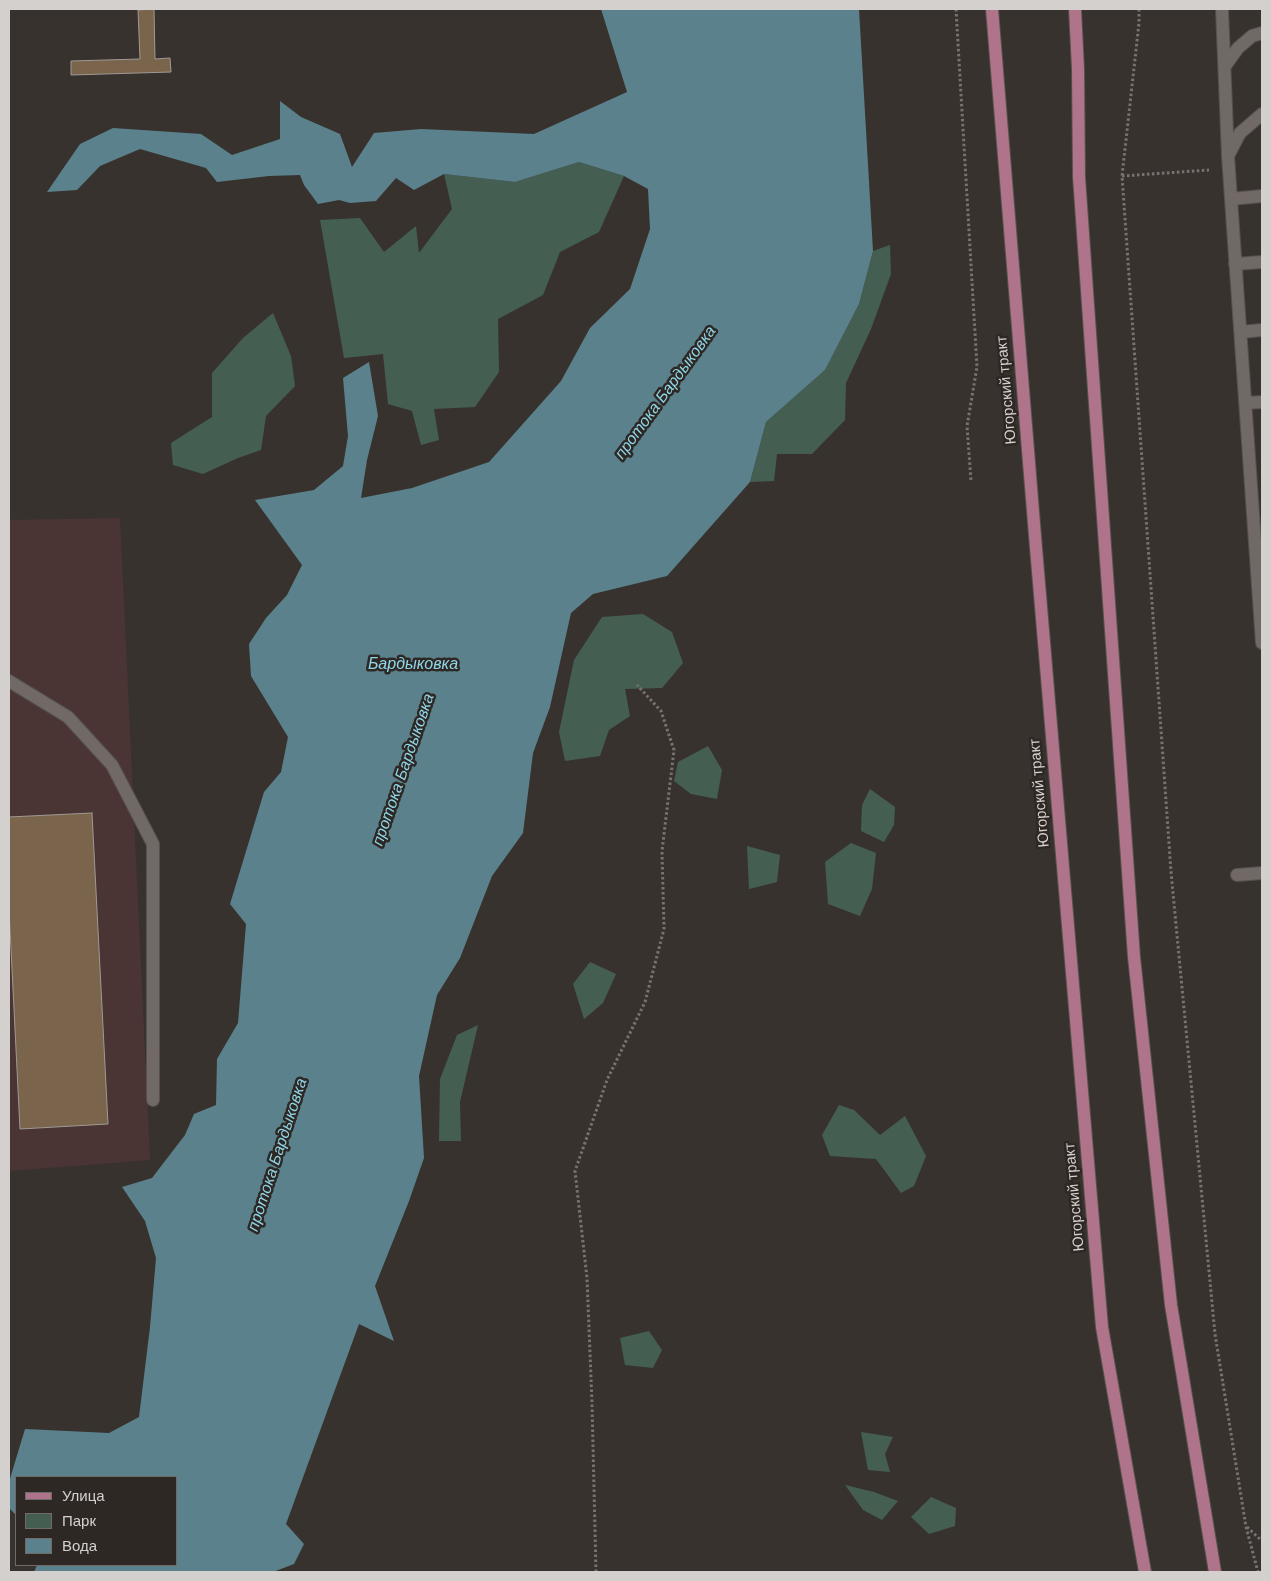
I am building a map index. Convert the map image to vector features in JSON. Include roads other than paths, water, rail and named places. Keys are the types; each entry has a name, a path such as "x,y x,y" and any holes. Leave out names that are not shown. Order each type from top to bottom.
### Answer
{"main road":[{"name":"Югорский тракт","path":"992,9 1102,1327 1145,1572"},
{"path":"1075,9 1078,69 1079,177 1134,957 1171,1305 1215,1572"}],"lane":[{"path":"1222,9 1228,170 1246,403 1256,468 1262,643"},
{"path":"1225,66 1238,48 1252,36 1262,33"},
{"path":"1228,156 1240,133 1262,114"},
{"path":"1231,198 1262,196"},
{"path":"1235,264 1262,262"},
{"path":"1240,332 1262,330"},
{"path":"1246,403 1262,402"},
{"path":"9,681 68,717 112,765 153,844 153,1100"},
{"path":"1237,875 1262,873"}],"water":[{"name":"Бардыковка","path":"601,9 859,9 873,251 859,304 825,370 766,422 750,482 667,576 593,594 571,613 550,707 533,753 523,833 492,876 460,958 437,995 419,1076 424,1158 375,1286 394,1341 359,1324 286,1524 304,1544 294,1564 273,1572 34,1572 37,1566 178,1566 178,1476 15,1476 15,1514 9,1508 9,1482 25,1429 109,1433 139,1417 156,1258 145,1221 122,1187 152,1178 185,1135 194,1114 216,1105 217,1059 238,1023 246,924 230,904 264,792 281,772 288,737 251,676 249,644 266,618 287,595 302,565 255,500 314,490 343,466 348,436 343,378 369,362 378,416 367,460 361,498 412,488 489,462 561,381 590,328 630,289 650,229 648,189 624,176 579,162 515,182 444,174 414,190 396,178 376,201 350,203 339,200 318,204 304,185 300,175 269,176 217,182 206,168 140,149 100,166 77,190 47,192 80,144 113,128 201,134 232,155 280,139 280,101 301,117 340,134 352,167 374,133 421,129 534,134 627,92"}],"water label":[{"name":"протока Бардыковка","path":"666,393"},
{"name":"протока Бардыковка","path":"404,770"},
{"name":"протока Бардыковка","path":"278,1155"}]}
